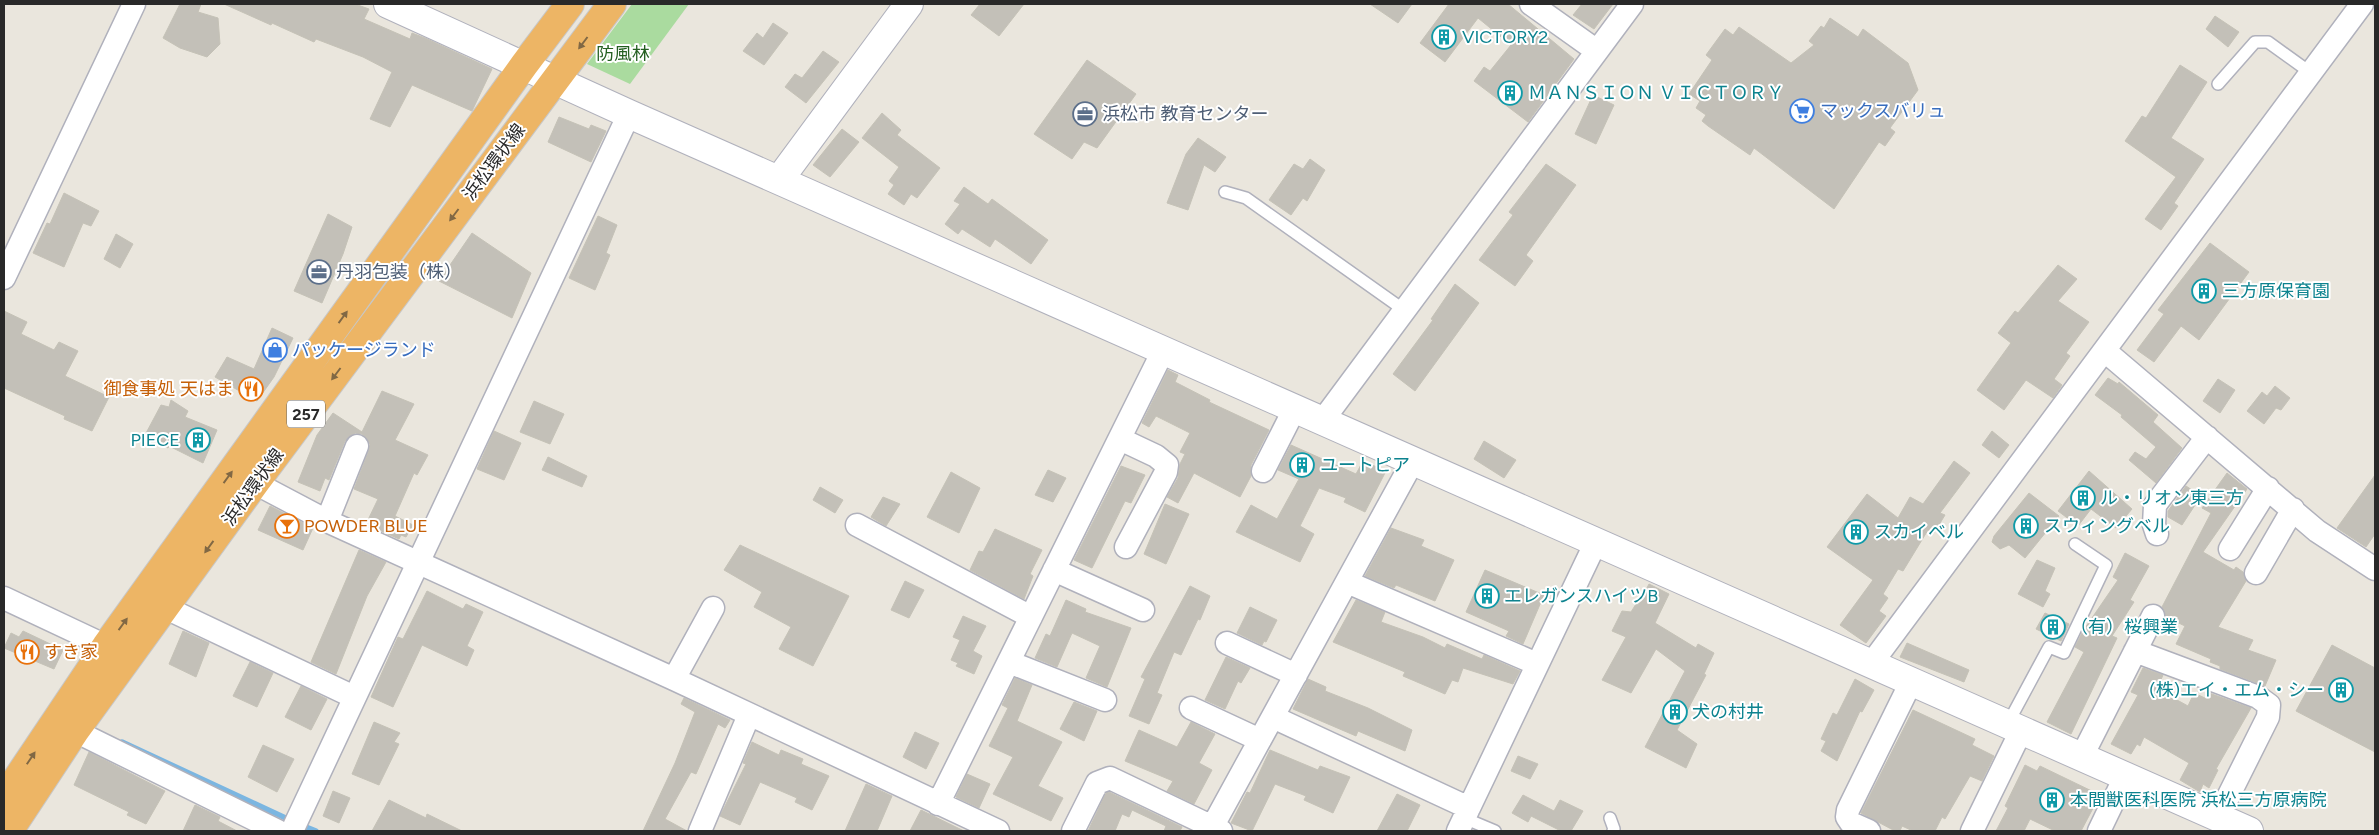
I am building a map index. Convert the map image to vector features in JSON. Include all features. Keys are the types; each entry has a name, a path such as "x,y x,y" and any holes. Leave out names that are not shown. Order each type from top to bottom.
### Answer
{"highway":[{"name":"浜松環状線","path":"4,798 106,646 524,65 570,4"},
{"name":"浜松環状線","path":"9,831 75,731 255,483 612,4"}],"street":[{"path":"4,278 134,4"},
{"path":"388,4 629,114 2125,778 2249,831"},
{"path":"779,180 908,4"},
{"path":"1531,4 1597,51"},
{"path":"1322,420 1632,4"},
{"path":"1871,664 2362,4"},
{"path":"75,731 290,827 354,697 629,114"},
{"path":"938,804 1164,350"},
{"path":"2105,351 2331,541 2375,569"},
{"path":"1263,471 1295,408"},
{"path":"2157,534 2154,525 2155,504 2206,436"},
{"path":"1120,439 1156,456 1167,465 1166,472 1126,547"},
{"path":"327,521 356,446"},
{"path":"1073,831 1097,783 1110,778 1214,830 1272,717 1413,461"},
{"path":"255,483 327,521 674,679 938,804 984,828"},
{"path":"2230,549 2268,488"},
{"path":"2256,573 2293,508"},
{"path":"857,525 1031,617"},
{"path":"1272,717 1464,819 1596,542"},
{"path":"1054,570 1143,610"},
{"path":"1347,582 1537,664"},
{"path":"4,598 106,646"},
{"path":"166,608 354,697"},
{"path":"674,679 713,608"},
{"path":"2081,758 2153,616"},
{"path":"1227,643 1296,675"},
{"path":"2135,651 2258,697 2269,705 2268,716 2218,817"},
{"path":"1009,662 1105,700"},
{"path":"1869,831 1851,823 1847,817 1848,810 1911,682"},
{"path":"1191,708 1260,740"},
{"path":"700,831 749,715"},
{"path":"1972,831 2014,728"},
{"path":"2099,831 2125,778"}],"lane":[{"path":"2218,84 2255,42 2268,42 2311,73"},
{"path":"1225,192 1246,198 1404,310"},
{"path":"2014,728 2049,647 2064,653 2106,565 2075,544"},
{"path":"1610,818 1613,831"},
{"path":"1464,819 1496,831"}],"green space":[{"name":"防風林","path":"632,4 689,4 630,84 587,64"}],"building":[{"path":"180,4 201,4 198,12 218,18 220,44 207,57 180,48 163,38"},
{"path":"224,4 355,4 369,9 364,19 410,39 412,33 425,38 492,69 472,111 412,85 390,127 370,119 392,72 363,57 316,39 314,42"},
{"path":"980,4 1024,4 999,36 971,15"},
{"path":"1370,4 1412,4 1398,23"},
{"path":"1449,4 1508,4 1574,59 1528,122 1474,81 1484,67 1490,71 1511,45 1478,18 1445,62 1420,43"},
{"path":"1582,4 1613,4 1594,29 1573,15"},
{"path":"2215,16 2239,32 2228,47 2206,29"},
{"name":"マックスバリュ","path":"1830,18 1858,37 1863,29 1908,63 1918,90 1890,128 1895,132 1885,146 1879,142 1834,209 1754,148 1750,155 1708,126 1702,121 1706,115 1696,108 1700,101 1689,94 1712,60 1706,55 1725,29 1733,35 1739,27 1791,63 1814,45 1809,41 1821,26 1824,28"},
{"path":"773,23 788,33 764,65 743,51 757,33 763,38"},
{"path":"823,51 839,62 806,103 785,87 795,74 802,78"},
{"name":"浜松市 教育センター","path":"1087,60 1136,94 1097,148 1084,142 1072,159 1034,134"},
{"path":"2180,65 2207,82 2171,138 2204,159 2174,203 2178,206 2161,230 2145,219 2176,177 2125,141 2142,116 2146,118"},
{"path":"1593,95 1614,105 1596,144 1575,134"},
{"path":"882,113 901,130 897,135 940,168 917,198 911,194 904,205 888,194 894,185 889,181 899,167 862,138"},
{"path":"559,117 589,129 591,125 606,131 591,162 548,142"},
{"path":"842,129 859,142 830,177 813,165"},
{"path":"1198,138 1226,157 1215,172 1204,165 1188,210 1167,203 1186,154"},
{"path":"1310,159 1325,170 1307,201 1303,198 1291,215 1269,200 1294,164 1303,169"},
{"path":"1546,164 1576,185 1526,255 1533,261 1515,286 1479,260 1513,215 1509,212"},
{"path":"964,187 988,204 992,199 1048,240 1031,264 995,239 990,247 962,229 958,234 945,224 960,204 954,201"},
{"path":"64,193 99,211 91,226 83,223 64,267 33,253 47,223 50,224"},
{"name":"丹羽包装（株）","path":"328,214 352,227 343,254 322,303 294,291"},
{"path":"598,216 617,225 606,253 610,255 595,290 569,278"},
{"path":"472,233 531,273 512,318 439,281"},
{"path":"116,234 133,244 120,268 104,259"},
{"name":"三方原保育園","path":"2210,243 2249,272 2199,340 2181,326 2154,362 2137,350 2164,314 2158,310"},
{"path":"2058,265 2077,279 2058,301 2089,322 2066,353 2070,356 2054,379 2062,385 2053,398 2026,380 2004,410 1977,390 2011,343 1998,333 2015,311 2018,313"},
{"path":"1455,284 1479,303 1415,391 1393,374 1433,320 1431,319"},
{"path":"4,311 27,322 21,334 54,350 59,342 78,351 65,376 109,397 92,431 64,419 65,416 4,388"},
{"path":"272,328 293,338 274,377 257,401 215,377 227,357 254,369"},
{"path":"1168,370 1178,375 1175,382 1210,400 1209,402 1269,430 1251,465 1251,476 1240,497 1194,473 1178,503 1167,497 1178,478 1180,464 1185,454 1180,452 1190,433 1156,416 1149,427 1142,423"},
{"path":"2108,378 2118,384 2119,382 2158,415 2153,422 2182,448 2156,483 2129,460 2135,452 2146,459 2156,447 2121,417 2122,415 2095,395"},
{"path":"2218,379 2235,390 2220,413 2203,401"},
{"path":"2275,386 2290,398 2281,410 2276,408 2264,424 2247,411 2262,392 2267,396"},
{"path":"382,391 414,404 395,440 428,455 417,475 414,473 395,516 413,525 406,537 401,535 399,539 366,524 378,499 354,489 370,444 362,434 355,433 345,441 329,480 325,478 320,491 298,482 317,435 333,413 362,432"},
{"path":"171,400 188,411 185,417 217,430 203,463 169,446 168,448 145,435 161,405 169,407"},
{"path":"534,401 564,414 550,444 520,432"},
{"path":"494,431 521,443 504,480 477,469"},
{"path":"1992,431 2009,445 1999,458 1982,445"},
{"path":"1484,441 1516,460 1504,478 1474,459"},
{"path":"1291,445 1356,474 1363,461 1386,471 1365,512 1344,502 1346,498 1319,488 1300,526 1314,534 1300,562 1236,532 1251,505 1277,519 1299,479 1278,470"},
{"path":"548,457 587,476 582,487 542,470"},
{"path":"1954,461 1970,473 1940,513 1945,515 1934,533 1928,530 1903,571 1898,569 1883,594 1888,598 1879,611 1886,616 1866,643 1840,625 1873,580 1827,547 1867,494 1898,518 1910,497 1923,504"},
{"path":"1121,466 1145,475 1131,503 1125,501 1092,568 1074,560"},
{"path":"1048,470 1066,478 1053,502 1035,495"},
{"path":"2089,471 2132,509 2116,528 2091,509 2078,526 2058,511"},
{"path":"951,472 980,488 959,533 927,517"},
{"path":"2227,473 2247,489 2203,552 2234,570 2236,567 2243,572 2246,581 2218,627 2253,640 2248,650 2276,660 2265,686 2220,669 2220,666 2210,662 2211,659 2176,644 2185,626 2166,617 2162,607 2211,513 2202,508"},
{"path":"2375,475 2375,534 2366,547 2337,528"},
{"path":"2186,486 2201,496 2182,525 2168,517 2168,511"},
{"path":"820,487 843,500 835,513 813,500"},
{"name":"スウィングベル","path":"2029,493 2059,516 2025,558 2009,545 2000,549 1992,542 1994,536"},
{"path":"883,497 900,504 886,526 871,517"},
{"path":"1165,504 1189,514 1166,564 1144,554"},
{"name":"POWDER BLUE","path":"270,506 313,528 303,550 258,530"},
{"path":"1391,528 1424,540 1421,546 1454,560 1435,601 1396,585 1394,588 1365,576"},
{"path":"995,529 1042,550 1030,574 1033,576 1024,599 970,570 979,551 983,552"},
{"path":"740,545 849,596 813,666 779,649 791,627 754,607 762,592 724,570"},
{"path":"359,550 386,562 367,596 336,674 311,662"},
{"path":"2125,553 2149,566 2130,600 2134,602 2112,636 2117,638 2071,734 2047,722 2084,652 2075,647 2083,631 2118,580 2113,577"},
{"path":"2037,560 2055,568 2045,591 2050,594 2043,607 2018,594"},
{"path":"1485,570 1544,595 1523,644 1506,636 1509,631 1466,612"},
{"path":"905,581 924,590 909,618 891,610"},
{"path":"1649,584 1669,594 1655,623 1696,648 1698,644 1714,653 1704,674 1706,675 1677,730 1697,744 1686,768 1645,747 1685,671 1656,649 1631,693 1602,680 1626,637 1612,631 1622,611 1631,612 1636,604 1638,605"},
{"path":"1190,586 1210,596 1200,620 1198,619 1181,655 1174,652 1157,693 1162,695 1149,724 1129,716 1145,679 1141,677"},
{"path":"427,591 463,609 466,604 483,612 467,646 474,650 467,666 422,645 393,707 371,697 398,637 403,639"},
{"path":"1066,600 1086,609 1085,612 1131,628 1107,687 1086,678 1100,646 1072,633 1057,667 1035,658 1046,634 1050,636"},
{"path":"1356,600 1385,612 1381,622 1423,637 1445,648 1447,644 1482,659 1484,655 1520,671 1513,684 1463,668 1458,682 1452,680 1445,694 1403,676 1405,672 1333,642"},
{"path":"1250,607 1277,620 1266,642 1264,641 1262,645 1237,633"},
{"name":"（有）桜興業","path":"2045,613 2069,624 2061,641 2036,629"},
{"path":"963,616 986,626 973,651 982,656 974,674 956,666 958,663 951,660 960,640 953,637"},
{"path":"23,631 63,650 54,669 4,648 11,633 19,637"},
{"path":"183,631 209,643 196,677 169,664"},
{"path":"1907,643 1969,670 1964,682 1900,657"},
{"name":"(株)エイ・エム・シー","path":"2332,645 2375,668 2375,752 2296,711"},
{"path":"1226,657 1250,668 1241,683 1238,681 1225,709 1205,700"},
{"path":"250,662 273,673 257,707 233,696"},
{"path":"2143,668 2163,675 2157,689 2188,706 2194,693 2207,699 2209,693 2251,708 2216,769 2218,770 2209,788 2203,784 2200,792 2180,780 2189,763 2144,737 2140,746 2137,744 2131,754 2111,744 2138,695 2131,692"},
{"path":"1015,678 1032,685 1017,721 1062,742 1038,786 1063,798 1051,821 993,794 1013,757 989,746 1008,708 1002,705"},
{"path":"1308,679 1326,687 1325,691 1368,708 1412,730 1405,751 1358,731 1356,736 1293,709"},
{"path":"1855,679 1874,690 1862,712 1860,711 1837,761 1821,751 1826,741 1821,739 1833,713 1837,715"},
{"path":"301,686 327,699 311,730 285,717"},
{"path":"684,698 730,720 725,728 718,724 696,774 691,772 665,819 687,831 643,831 675,763 695,712 681,704"},
{"path":"1074,702 1097,711 1084,741 1060,729"},
{"path":"1913,710 1975,739 1972,745 1994,756 1982,781 1970,776 1945,819 1942,817 1935,831 1913,831 1902,826 1900,831 1895,831 1861,813"},
{"path":"374,722 400,733 394,742 399,744 379,785 352,774"},
{"path":"1191,722 1215,734 1199,763 1212,770 1194,804 1167,791 1173,781 1125,761 1139,730 1177,747"},
{"path":"915,732 939,743 926,769 903,757"},
{"path":"752,742 779,755 781,750 803,759 801,764 829,776 812,810 795,802 797,798 760,782 740,825 720,816 746,764 743,763"},
{"path":"263,745 294,759 277,792 248,777"},
{"path":"1270,750 1318,770 1320,766 1350,777 1333,813 1304,800 1306,796 1275,784 1252,831 1231,823 1247,792 1250,793"},
{"path":"89,752 165,791 146,824 127,815 129,812 74,785"},
{"path":"1518,756 1538,764 1530,779 1511,771"},
{"name":"本間獣医科医院 浜松三方原病院","path":"2025,765 2037,771 2040,766 2100,795 2081,831 2055,831 2030,819 2024,831 1996,831 2008,808 2005,806"},
{"path":"967,774 990,784 979,808 956,797"},
{"path":"866,784 892,796 877,831 845,831"},
{"path":"333,791 350,798 339,823 323,816"},
{"path":"1109,792 1182,827 1180,831 1164,831 1166,826 1132,810 1129,817 1122,814 1115,831 1088,831 1106,793"},
{"path":"1397,794 1420,805 1407,831 1377,831"},
{"path":"1523,795 1554,811 1560,800 1583,811 1571,831 1561,831 1531,816 1528,822 1512,813"},
{"path":"389,800 426,818 427,814 462,831 372,831"},
{"path":"195,805 220,817 218,821 237,831 183,831"},
{"path":"921,810 964,831 910,831"}],"waterway":[{"path":"122,742 292,821"},
{"path":"301,825 316,831"}],"place":[{"name":"VICTORY2","path":"1444,37"},
{"name":"ＭＡＮＳＩＯＮ ＶＩＣＴＯＲＹ","path":"1510,93"},
{"name":"マックスバリュ","path":"1802,111"},
{"name":"浜松市 教育センター","path":"1085,114"},
{"name":"丹羽包装（株）","path":"319,272"},
{"name":"三方原保育園","path":"2204,291"},
{"name":"パッケージランド","path":"275,350"},
{"name":"御食事処 天はま","path":"251,389"},
{"name":"PIECE","path":"198,440"},
{"name":"ユートピア","path":"1302,465"},
{"name":"ル・リオン東三方","path":"2083,498"},
{"name":"POWDER BLUE","path":"287,526"},
{"name":"スウィングベル","path":"2026,526"},
{"name":"スカイベル","path":"1856,532"},
{"name":"エレガンスハイツB","path":"1487,596"},
{"name":"（有）桜興業","path":"2053,627"},
{"name":"すき家","path":"27,652"},
{"name":"(株)エイ・エム・シー","path":"2341,690"},
{"name":"犬の村井","path":"1675,712"},
{"name":"本間獣医科医院 浜松三方原病院","path":"2052,800"}]}
